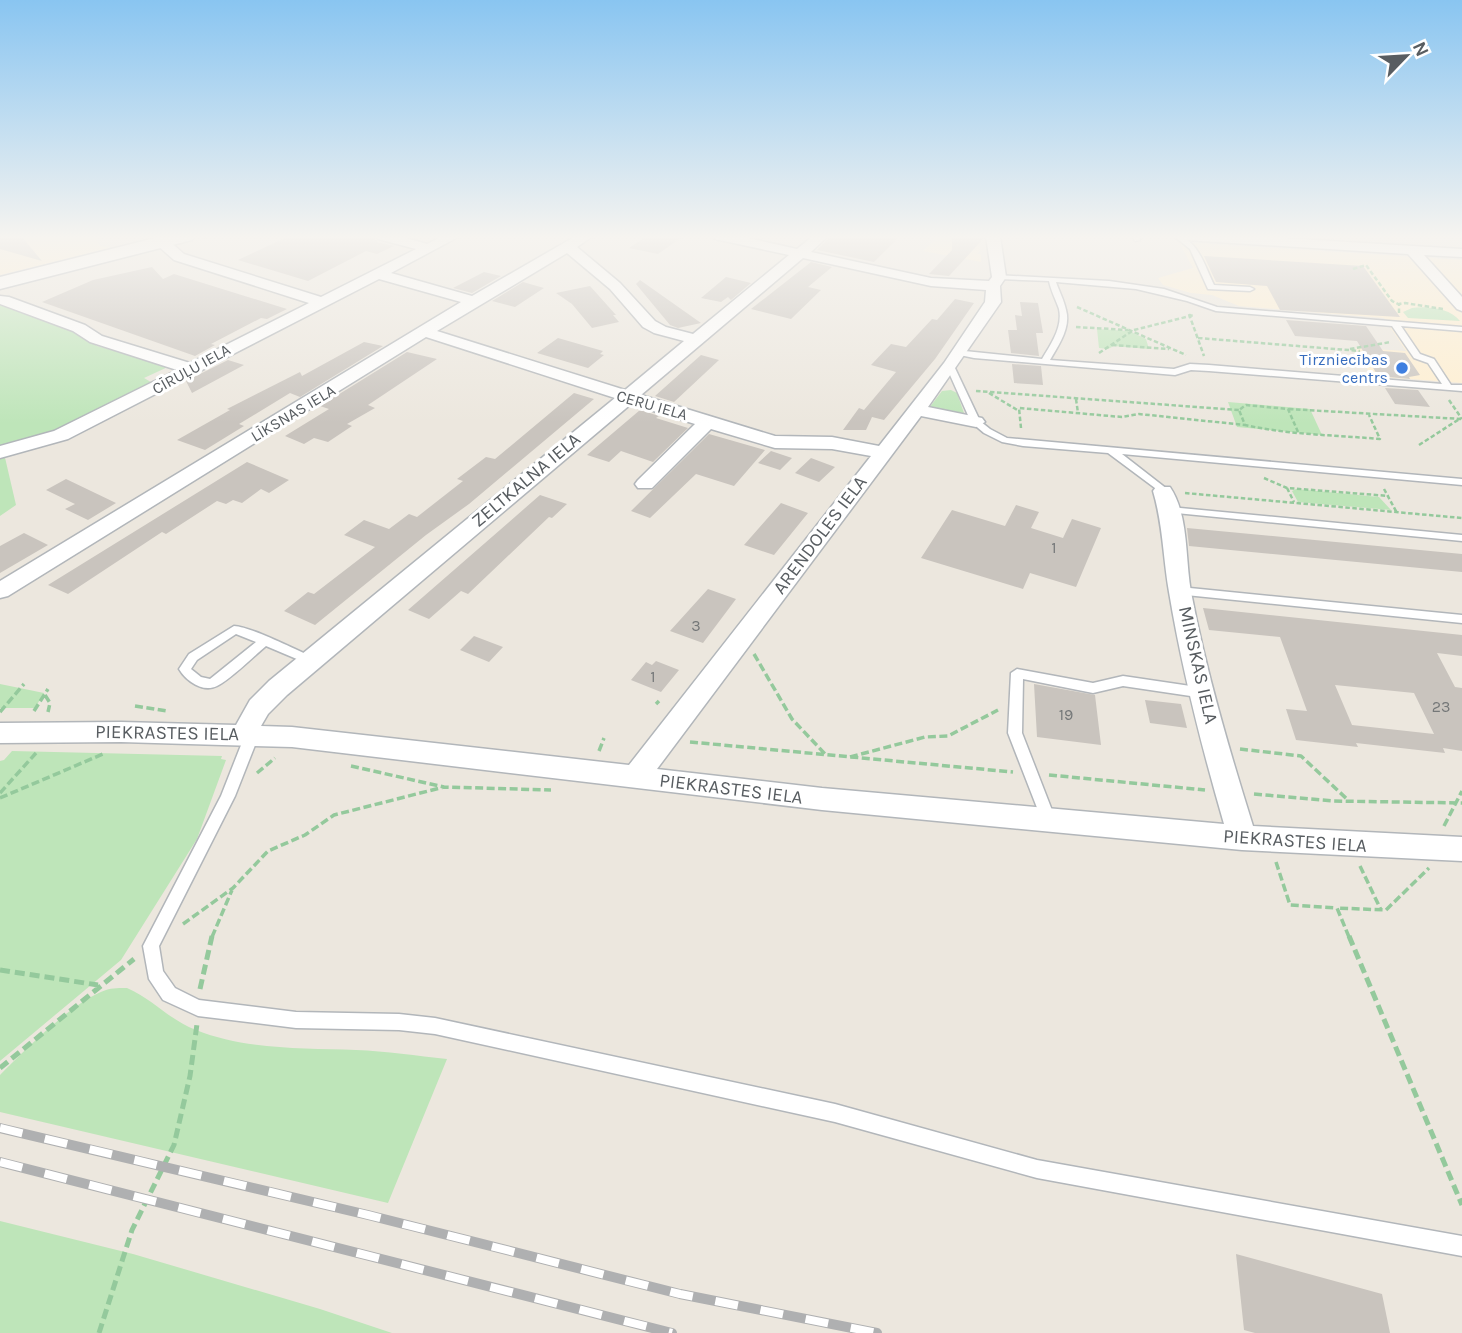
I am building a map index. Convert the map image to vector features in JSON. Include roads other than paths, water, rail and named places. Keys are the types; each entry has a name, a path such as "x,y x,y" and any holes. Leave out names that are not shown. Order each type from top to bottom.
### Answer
{"street":[{"path":"17,298 79,328 96,340 189,368"},
{"path":"310,298 322,302"},
{"name":"CĪRUĻU IELA","path":"0,452 61,435 158,388 189,368 329,298"},
{"path":"464,298 474,301"},
{"name":"LĪKSNAS IELA","path":"0,592 479,298"},
{"path":"625,298 649,324 660,330 695,339"},
{"name":"ZELTKALNA IELA","path":"247,741 259,707 624,397 745,298"},
{"name":"ARENDOLES IELA","path":"635,778 916,410 954,359 994,298"},
{"name":"CERU IELA","path":"425,332 624,397 775,442 832,443 883,452"},
{"path":"916,410 976,422"},
{"path":"645,484 709,421"},
{"name":"MINSKAS IELA","path":"1166,500 1180,591 1217,747 1255,839"},
{"name":"PIEKRASTES IELA","path":"0,733 121,732 247,741 292,737 822,799 1255,839 1350,846 1451,841"}],"lane":[{"path":"1045,362 1063,326 1063,308 1056,298"},
{"path":"1192,298 1216,309 1462,329"},
{"path":"1395,324 1417,356 1431,361 1444,386"},
{"path":"1462,388 1209,368 1190,367 1175,372 974,356 954,359 976,422 1005,440 1462,482"},
{"path":"1111,450 1166,500 1462,538"},
{"path":"1180,591 1462,619"},
{"path":"265,641 213,683 207,684 186,673 186,665 193,657 228,632 239,630 265,641 311,661"},
{"path":"1048,818 1015,733 1017,673 1093,688 1124,681 1204,693"},
{"path":"247,741 228,796 151,946 155,974 169,994 198,1007 296,1020 399,1022 435,1026 835,1113 1037,1169 1462,1246"}],"railway":[{"path":"0,1128 368,1215 680,1294 877,1333"},
{"path":"0,1162 672,1333"}],"place":[{"name":"Tirzniecības centrs","path":"1402,368"}]}
